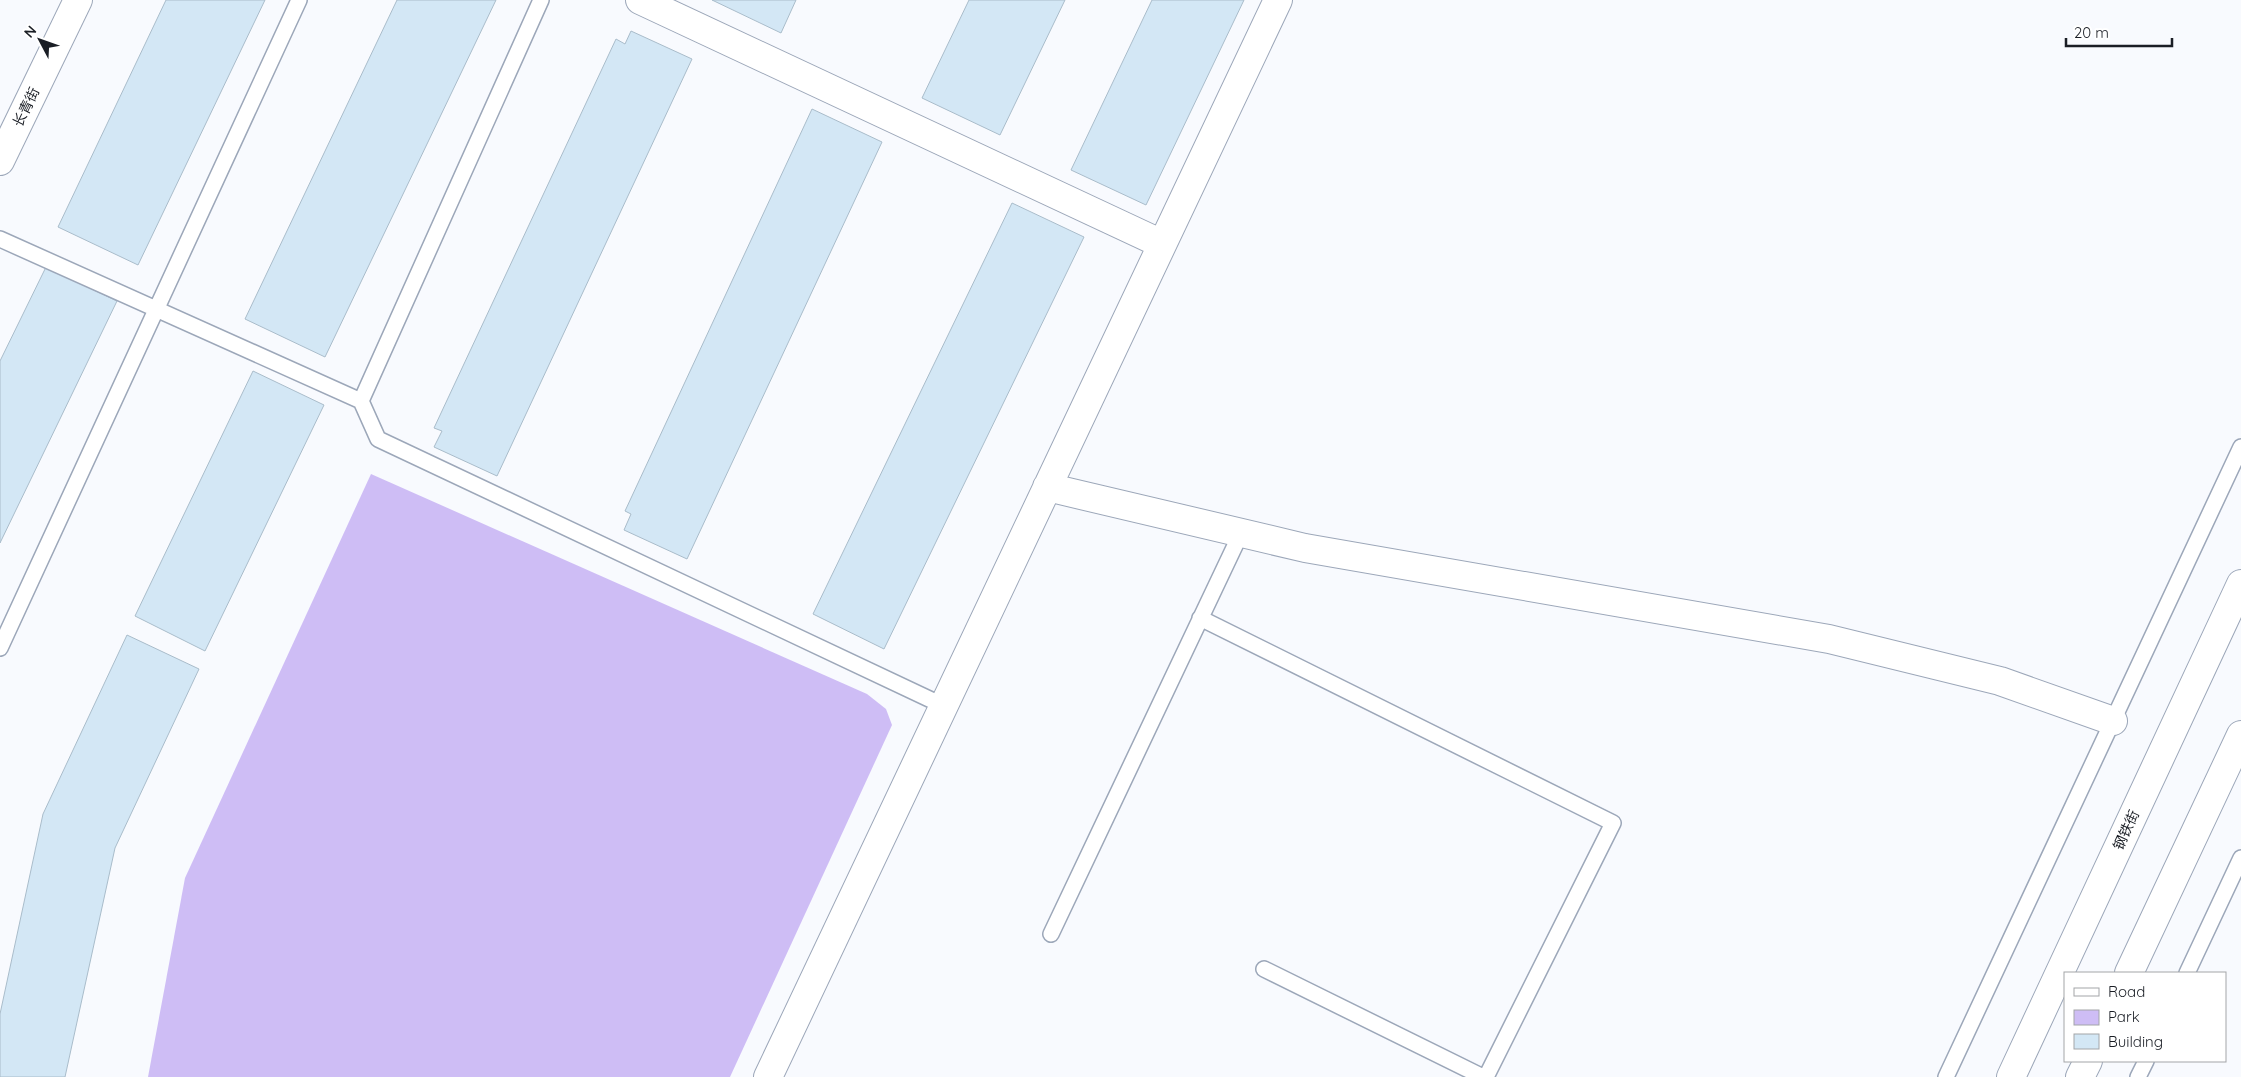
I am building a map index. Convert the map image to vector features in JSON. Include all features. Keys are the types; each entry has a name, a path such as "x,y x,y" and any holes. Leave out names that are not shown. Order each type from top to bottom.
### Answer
{"main road":[{"name":"长青街","path":"0,161 78,0"},
{"path":"640,0 1162,244"},
{"path":"768,1077 1278,0"},
{"path":"1048,487 1305,548 1829,639 2000,681 2113,721"},
{"name":"钢铁街","path":"2011,1077 2241,584"},
{"path":"2129,972 2241,735"},
{"path":"2080,1077 2088,1062"}],"lane":[{"path":"0,648 299,0"},
{"path":"361,401 541,0"},
{"path":"0,239 361,401 378,439 944,706"},
{"path":"1946,1077 2241,447"},
{"path":"1051,934 1241,533"},
{"path":"1200,618 1613,823 1485,1077 1264,969"},
{"path":"2187,972 2241,858"},
{"path":"2138,1077 2146,1062"}],"green space":[{"path":"371,474 867,694 886,709 892,725 730,1077 148,1077 185,878"}],"building":[{"path":"166,0 265,0 138,265 58,227"},
{"path":"397,0 496,0 325,357 245,319"},
{"path":"712,0 796,0 781,33"},
{"path":"969,0 1065,0 1000,135 922,98"},
{"path":"1152,0 1244,0 1146,205 1071,170"},
{"path":"631,31 692,59 497,476 434,447 442,431 434,428 616,39 625,44"},
{"path":"812,109 882,142 687,559 624,530 631,514 625,511"},
{"path":"1012,203 1084,237 884,649 813,614"},
{"path":"46,267 117,301 0,543 0,361"},
{"path":"253,371 324,405 205,651 135,616"},
{"path":"127,635 199,669 115,848 65,1077 0,1077 0,1014 43,814"}]}
